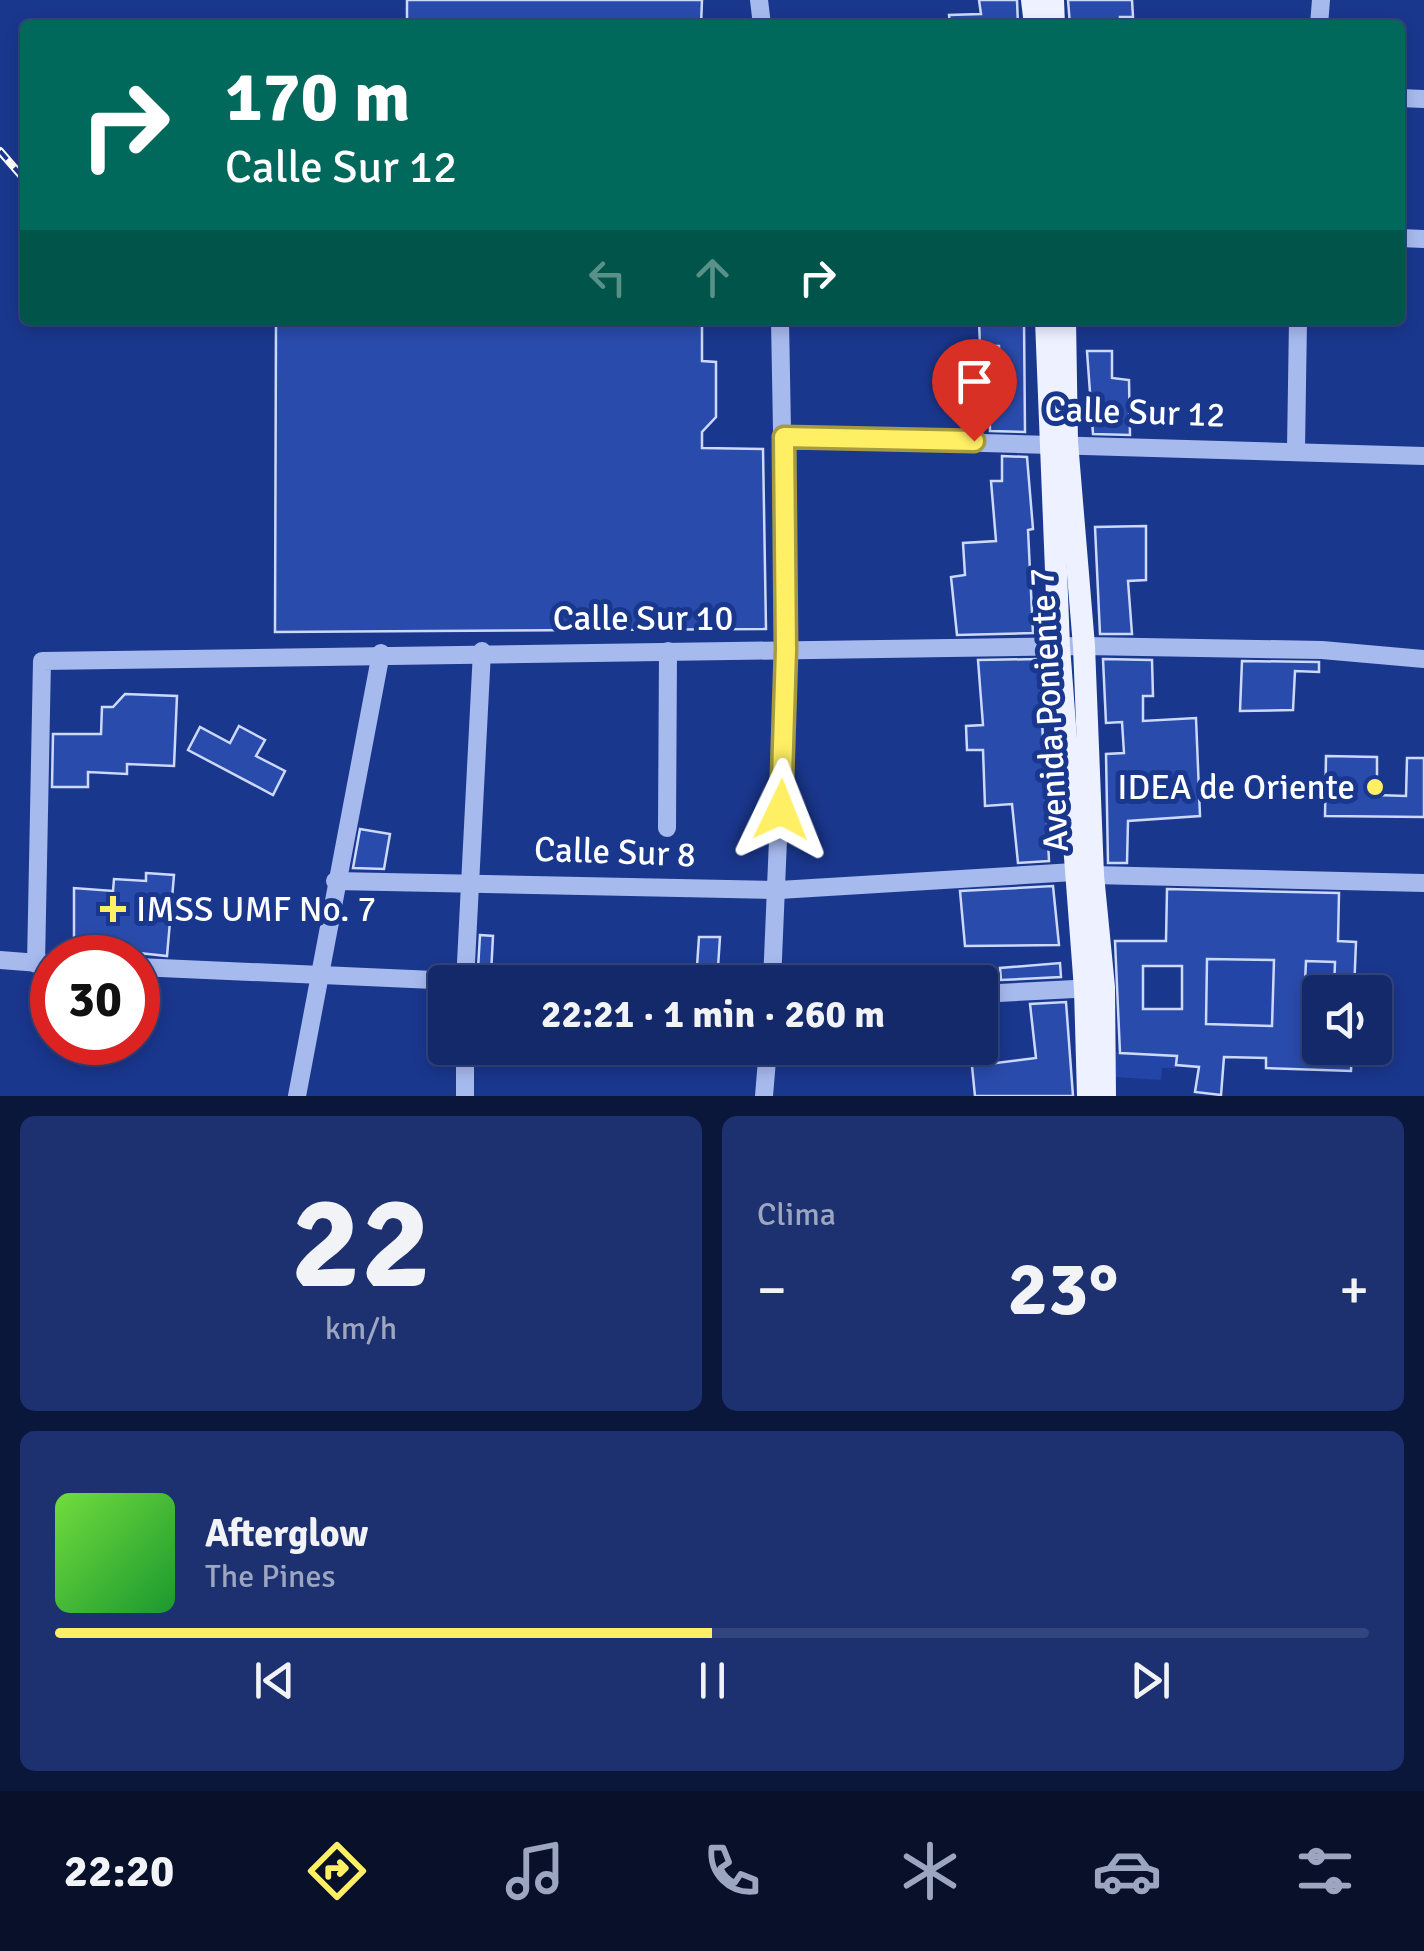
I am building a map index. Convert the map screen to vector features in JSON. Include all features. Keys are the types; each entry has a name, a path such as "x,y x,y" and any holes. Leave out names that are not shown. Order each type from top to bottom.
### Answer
{"main road":[{"name":"Avenida Poniente 7","path":"1046,325 1084,646 1084,874"},
{"name":"Avenida Poniente 7","path":"1065,325 1058,442 1059,646 1103,1094"}],"street":[{"path":"773,965 786,650 780,325"},
{"path":"1296,449 1298,325"},
{"name":"Calle Sur 12","path":"784,437 1296,449 1424,456"},
{"name":"Calle Sur 10","path":"44,935 42,661 482,651 1059,646 1322,650 1424,658"},
{"path":"466,965 482,651"},
{"path":"667,828 668,651"},
{"path":"297,1096 381,653"},
{"name":"Calle Sur 8","path":"335,881 470,880 779,890 1084,874 1424,883"},
{"path":"0,960 30,963"},
{"path":"160,968 428,979"},
{"path":"998,993 1094,988"},
{"path":"465,1065 465,1096"},
{"path":"764,1096 767,1065"}],"shaded area":[{"path":"1207,959 1274,960 1272,1026 1206,1024"},
{"path":"1306,961 1335,962 1335,975 1305,975"},
{"path":"1116,1052 1177,1056 1176,1068 1162,1068 1161,1080 1114,1077"}],"building":[{"path":"407,0 702,0 701,20 407,20"},
{"path":"979,0 1017,0 1018,20 950,20 949,15 981,14"},
{"path":"1068,0 1132,0 1133,17 1070,20"},
{"path":"276,325 702,325 702,361 716,362 716,417 702,432 702,448 763,449 766,629 275,632"},
{"path":"979,325 1024,325 1025,432 990,431 989,380 1000,380 999,346 980,346"},
{"path":"1087,351 1112,351 1112,378 1129,380 1130,435 1093,434"},
{"path":"1002,456 1027,457 1033,529 1028,530 1033,633 957,635 951,577 965,575 963,543 996,541 991,481 1002,481"},
{"path":"1146,526 1146,580 1128,581 1132,634 1100,634 1095,527"},
{"path":"1039,659 1049,861 1018,863 1012,804 985,806 983,750 967,750 966,726 983,725 978,660"},
{"path":"1103,659 1152,660 1153,696 1143,696 1143,721 1196,718 1200,816 1128,821 1127,863 1108,863 1106,754 1124,753 1122,722 1106,723"},
{"path":"1242,661 1319,662 1319,672 1295,671 1293,710 1240,711"},
{"path":"125,694 177,696 174,766 127,764 127,774 88,772 88,787 52,787 53,734 101,734 102,707 113,707"},
{"path":"239,726 265,740 256,756 285,771 273,795 188,750 200,727 230,743"},
{"name":"IDEA de Oriente","path":"1326,756 1377,757 1377,795 1406,796 1407,758 1424,758 1424,817 1325,816"},
{"path":"360,829 390,834 384,869 353,868"},
{"path":"146,873 174,875 167,956 160,955 160,935 74,935 74,888 113,891 114,879 146,881"},
{"path":"1053,886 1059,945 965,946 960,891"},
{"path":"1167,889 1339,893 1338,941 1356,942 1355,975 1335,975 1335,962 1306,961 1305,975 1302,975 1302,1065 1351,1065 1351,1071 1266,1068 1266,1058 1224,1057 1221,1095 1195,1092 1199,1067 1176,1065 1177,1056 1120,1053 1115,941 1166,941","holes":["1207,959 1274,960 1272,1026 1206,1024","1143,966 1182,966 1182,1009 1143,1009"]},
{"path":"480,935 493,936 491,965 478,965"},
{"path":"699,937 720,937 718,965 697,965"},
{"path":"1060,963 1061,977 1001,980 1000,968"},
{"path":"1066,1002 1073,1096 975,1096 972,1066 1036,1058 1030,1004"}],"railway":[{"path":"0,151 20,174"}],"place":[{"name":"IDEA de Oriente","path":"1375,787"},
{"name":"IMSS UMF No. 7","path":"113,909"}],"route":[{"path":"781,810 786,650 784,437 974,441"}]}
